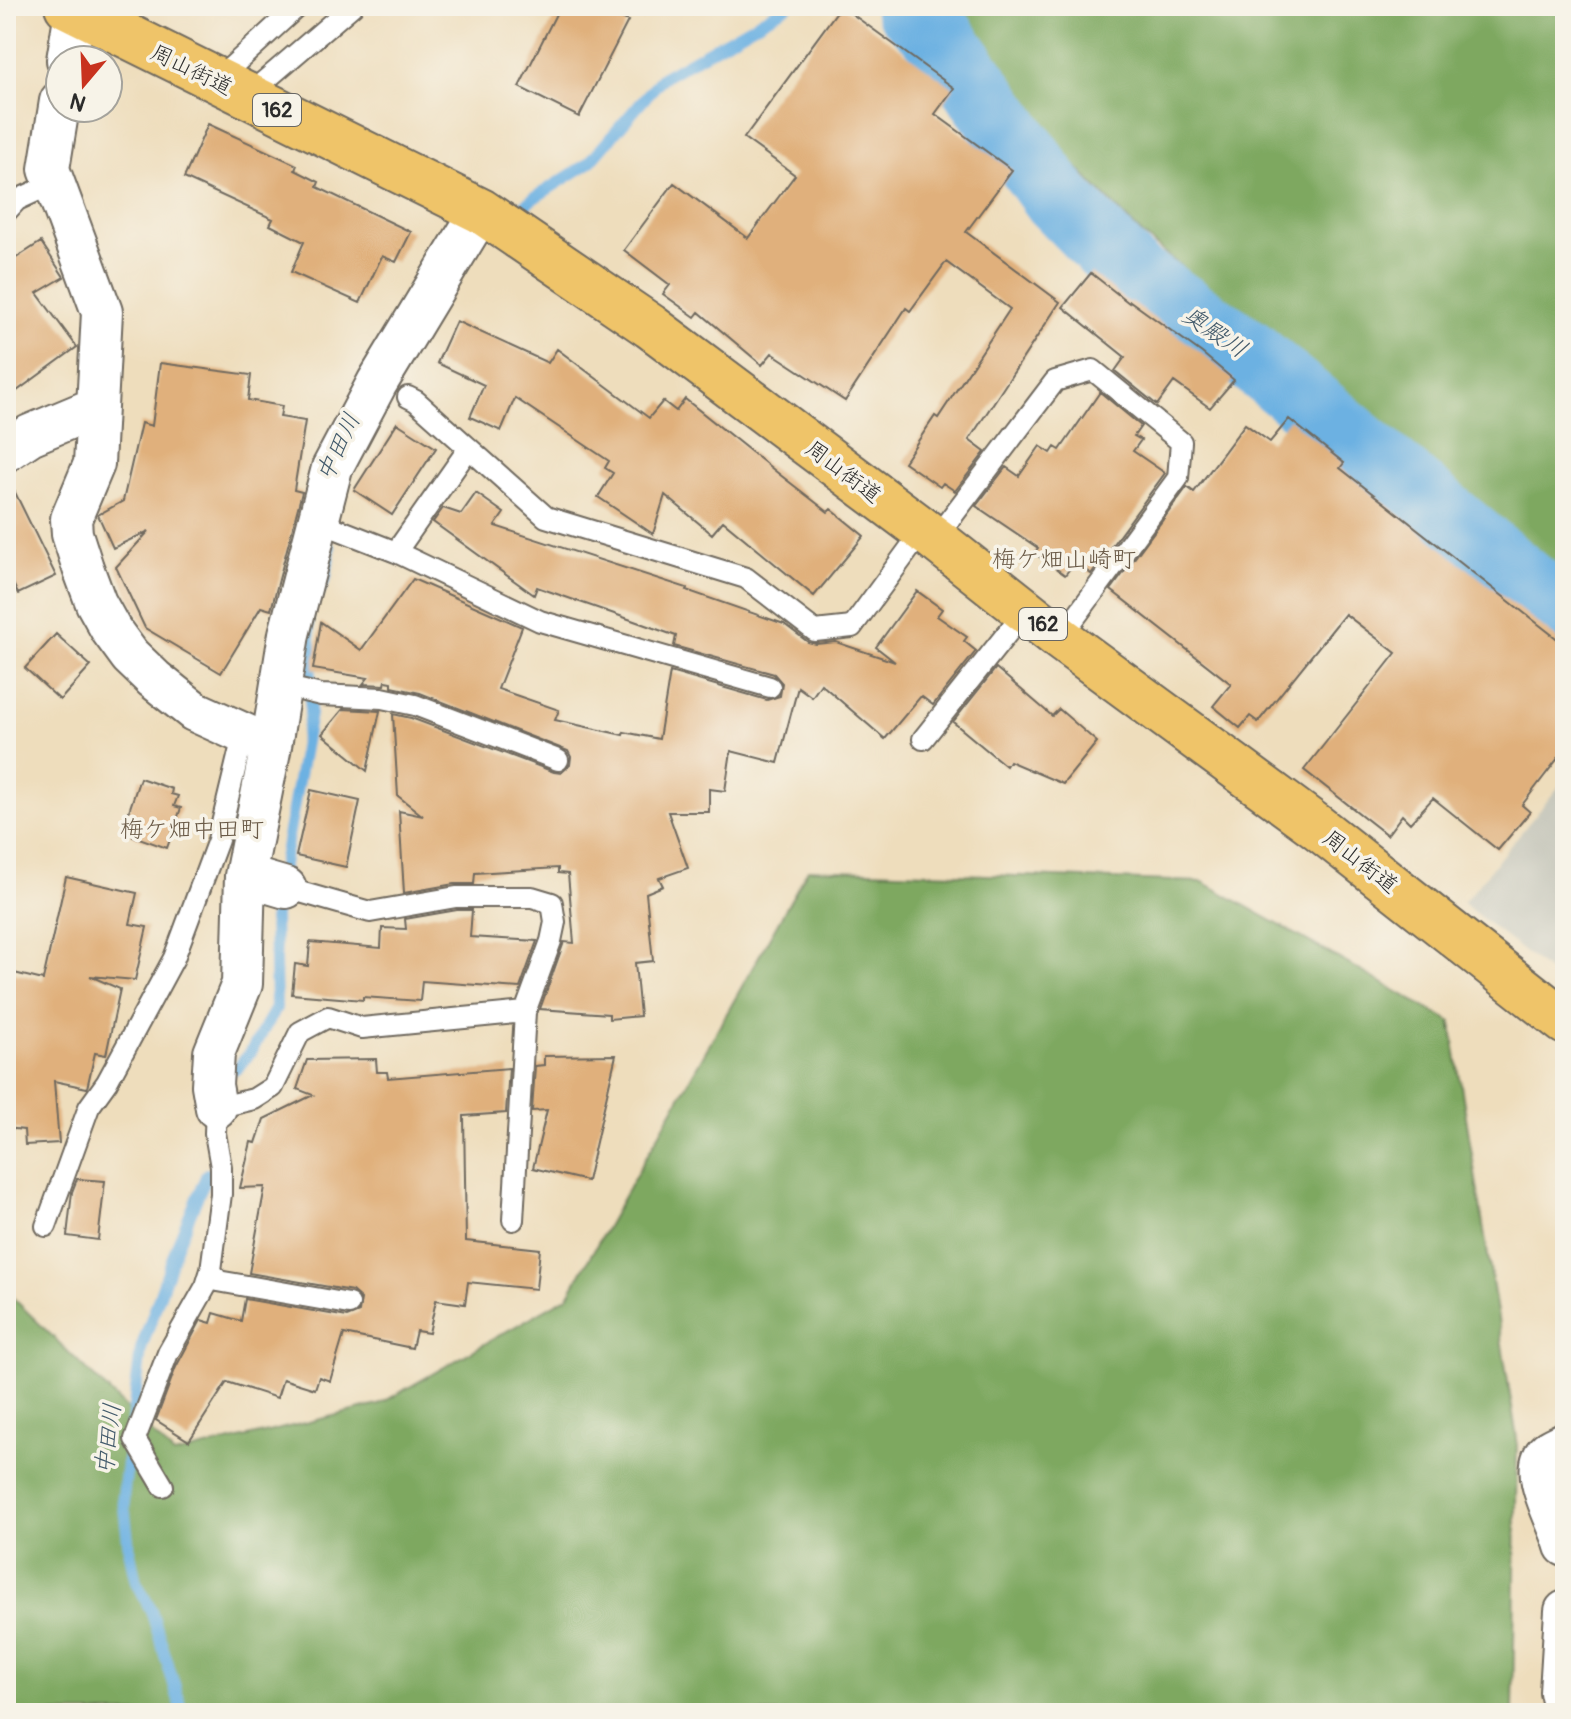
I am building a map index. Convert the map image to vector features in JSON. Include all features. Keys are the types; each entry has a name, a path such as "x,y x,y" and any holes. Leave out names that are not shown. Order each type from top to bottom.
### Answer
{"highway":[{"name":"周山街道","path":"71,8 494,220 650,326 929,534 1060,638 1316,826 1565,1022"}],"street":[{"path":"68,44 71,8"},
{"path":"56,124 49,169 102,312 94,464 71,519 72,534 96,603 130,656 194,711 258,739"},
{"path":"216,1108 212,1085 214,1053 242,984 265,882 258,739 283,686 289,634 332,468 391,389 494,220"},
{"path":"6,451 30,435 97,407"},
{"path":"1565,1442 1548,1451 1541,1462 1539,1475 1565,1546"},
{"path":"1565,1611 1560,1692 1565,1713"}],"lane":[{"path":"231,88 298,6"},
{"path":"231,88 352,6"},
{"path":"6,212 17,200 54,183"},
{"path":"391,389 416,401 546,517 746,578 815,631 852,627 1055,381 1093,370 1181,442 1178,478 1060,638"},
{"path":"396,552 469,448"},
{"path":"317,521 396,552 540,621 770,687"},
{"path":"923,739 1025,611"},
{"path":"283,686 321,695 382,698 415,705 558,760"},
{"path":"46,1226 89,1107 107,1082 174,958 258,739"},
{"path":"265,882 370,912 456,897 532,897 552,903 555,922 551,941 525,1012 513,1220"},
{"path":"163,1486 135,1439 168,1353 206,1286 211,1270 221,1194 221,1167 215,1133 216,1108 254,1099 273,1087 300,1032 328,1017 362,1028 525,1012"},
{"path":"211,1270 218,1281 349,1304"}],"shaded area":[{"path":"1565,779 1565,981 1563,983 1463,903"}],"green space":[{"path":"918,6 1565,6 1565,600 1524,557 1141,233"},
{"path":"808,869 1203,882 1451,1022 1517,1439 1513,1713 6,1713 6,1291 174,1455 378,1405 568,1296"}],"building":[{"path":"560,6 597,6 628,21 579,117 519,87"},
{"path":"841,6 954,88 935,114 1012,170 966,232 1060,302 969,440 985,452 955,491 943,483 940,487 904,462 935,416 938,418 1010,309 946,262 910,311 906,308 845,401 772,353 762,365 699,312 695,317 663,294 670,285 624,250 674,183 748,238 795,175 744,138"},
{"path":"208,124 297,165 295,170 319,182 317,187 411,232 396,262 382,256 360,303 291,272 304,242 270,225 273,219 184,178"},
{"path":"41,242 64,277 37,293 77,347 6,399 6,251 13,260"},
{"path":"1091,273 1202,353 1234,380 1210,408 1174,382 1157,405 1115,371 1125,357 1063,307"},
{"path":"456,321 548,363 557,349 649,418 663,401 676,411 685,399 828,512 831,509 864,536 814,596 723,521 712,534 665,495 653,534 598,497 613,473 605,468 609,461 515,398 501,431 470,417 484,385 437,363"},
{"path":"160,363 251,375 248,400 282,406 280,417 305,421 294,490 302,492 271,610 261,607 221,673 145,628 116,567 149,531 113,548 98,515 123,501 141,423 152,426"},
{"path":"1100,392 1141,426 1134,436 1141,440 1133,451 1165,473 1091,574 1075,562 1065,575 1034,553 1038,548 976,506 1006,467 1019,476 1040,446 1051,453 1055,447 1060,450"},
{"path":"1289,419 1344,463 1340,468 1565,645 1565,749 1522,805 1530,812 1498,850 1433,798 1410,823 1402,815 1387,835 1304,770 1396,653 1345,614 1258,722 1250,716 1240,728 1213,706 1231,684 1111,590 1187,487 1194,492 1245,424 1270,442"},
{"path":"397,423 436,448 392,515 354,490"},
{"path":"6,474 56,576 18,594 6,569"},
{"path":"476,493 504,513 495,526 687,588 784,624 808,642 836,642 895,662 876,647 917,591 942,609 937,616 967,637 964,641 976,651 933,705 921,696 885,739 821,684 812,697 798,687 778,763 731,751 725,791 709,789 709,812 668,812 688,868 659,878 663,886 646,893 653,961 635,963 640,1016 609,1019 609,1014 540,1009 564,942 574,943 568,874 558,873 558,868 475,873 474,884 454,884 404,893 399,811 423,816 398,796 393,714 554,772 561,773 570,765 568,751 420,693 392,687 392,682 386,681 385,685 363,684 368,678 313,669 321,622 361,650 413,579 522,627 498,689 559,710 555,720 623,735 624,732 659,739 670,672 767,700 780,696 782,683 774,674 674,646 676,636 623,617 537,587 534,595 433,522 443,508 461,514"},
{"path":"56,634 91,666 60,700 25,668"},
{"path":"996,668 1052,716 1059,709 1097,742 1063,784 1009,761 1006,766 953,722"},
{"path":"343,709 380,711 367,771 322,734"},
{"path":"140,778 172,789 171,794 178,796 174,806 181,808 167,848 122,832"},
{"path":"311,790 360,801 346,867 296,856"},
{"path":"66,877 137,893 130,924 147,927 135,980 90,976 120,989 106,1055 95,1053 87,1088 54,1081 59,1143 25,1145 24,1130 6,1128 6,971 43,980"},
{"path":"472,910 470,937 537,941 520,988 422,981 420,1001 292,994 295,964 308,966 310,942 381,948 382,928 406,929 405,919"},
{"path":"616,1055 587,1181 533,1168 547,1110 532,1111 535,1066 544,1065 544,1056"},
{"path":"376,1059 377,1072 387,1072 388,1078 509,1068 506,1113 464,1116 466,1241 540,1249 536,1289 468,1282 465,1304 436,1300 429,1333 416,1331 412,1348 344,1334 330,1381 319,1377 315,1389 283,1379 277,1398 227,1382 189,1441 156,1420 176,1367 201,1320 211,1323 214,1313 241,1321 245,1299 347,1317 359,1312 361,1299 352,1291 249,1273 265,1187 240,1188 251,1142 256,1143 264,1119 313,1095 297,1089 307,1060"},
{"path":"77,1179 105,1181 98,1240 67,1236 72,1192"}],"waterway":[{"name":"中田川","path":"508,221 531,200 589,163 662,78 787,6"},
{"name":"奥殿川","path":"909,6 940,36 1057,199 1133,276 1246,352 1565,616"},
{"name":"中田川","path":"317,595 326,577 330,548"},
{"name":"中田川","path":"237,1069 252,1050 276,1008 274,915 310,714 308,620"},
{"name":"中田川","path":"183,1713 151,1610 136,1582 123,1497 141,1349 176,1248 207,1174"}],"district":[{"name":"梅ケ畑山崎町","path":"1064,559"},
{"name":"梅ケ畑中田町","path":"192,829"}]}
